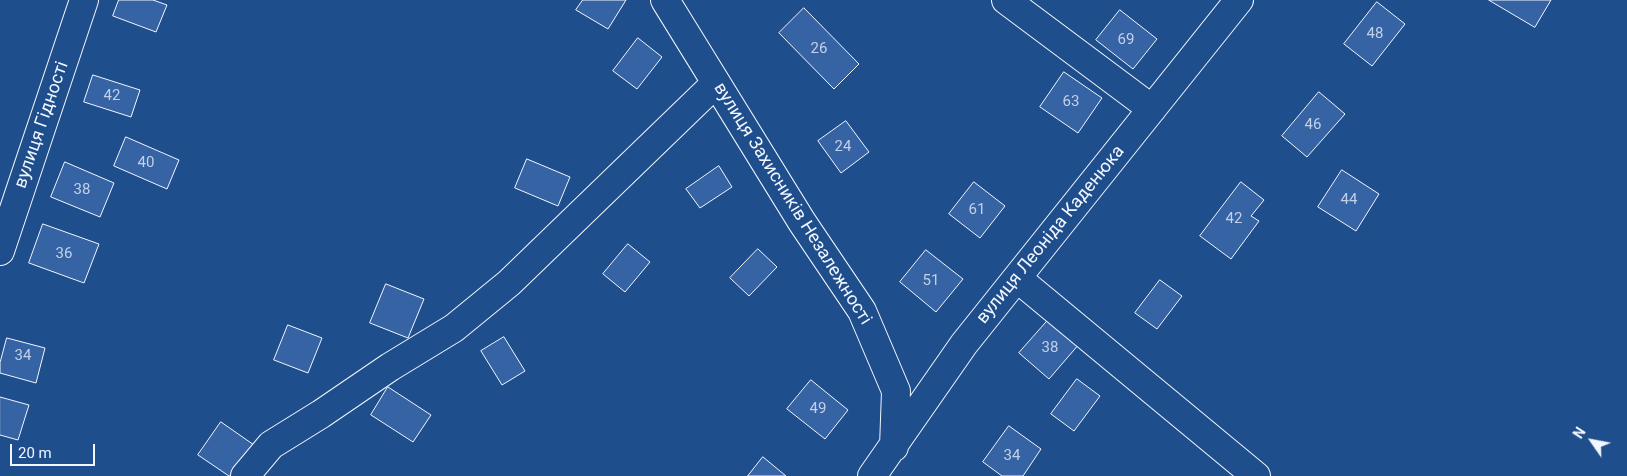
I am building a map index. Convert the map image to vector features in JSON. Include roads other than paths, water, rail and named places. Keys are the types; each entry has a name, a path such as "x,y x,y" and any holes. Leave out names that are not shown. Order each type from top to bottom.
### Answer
{"street":[{"name":"вулиця Гідності","path":"0,251 84,0"},
{"name":"вулиця Захисників Незалежності","path":"665,0 802,222 862,311 896,391 892,473 895,476"},
{"path":"1006,0 1152,109"},
{"name":"вулиця Леоніда Каденюка","path":"872,476 964,344 1239,0"},
{"path":"245,476 271,445 454,328 510,283 716,83"},
{"path":"1017,278 1256,476"}]}
